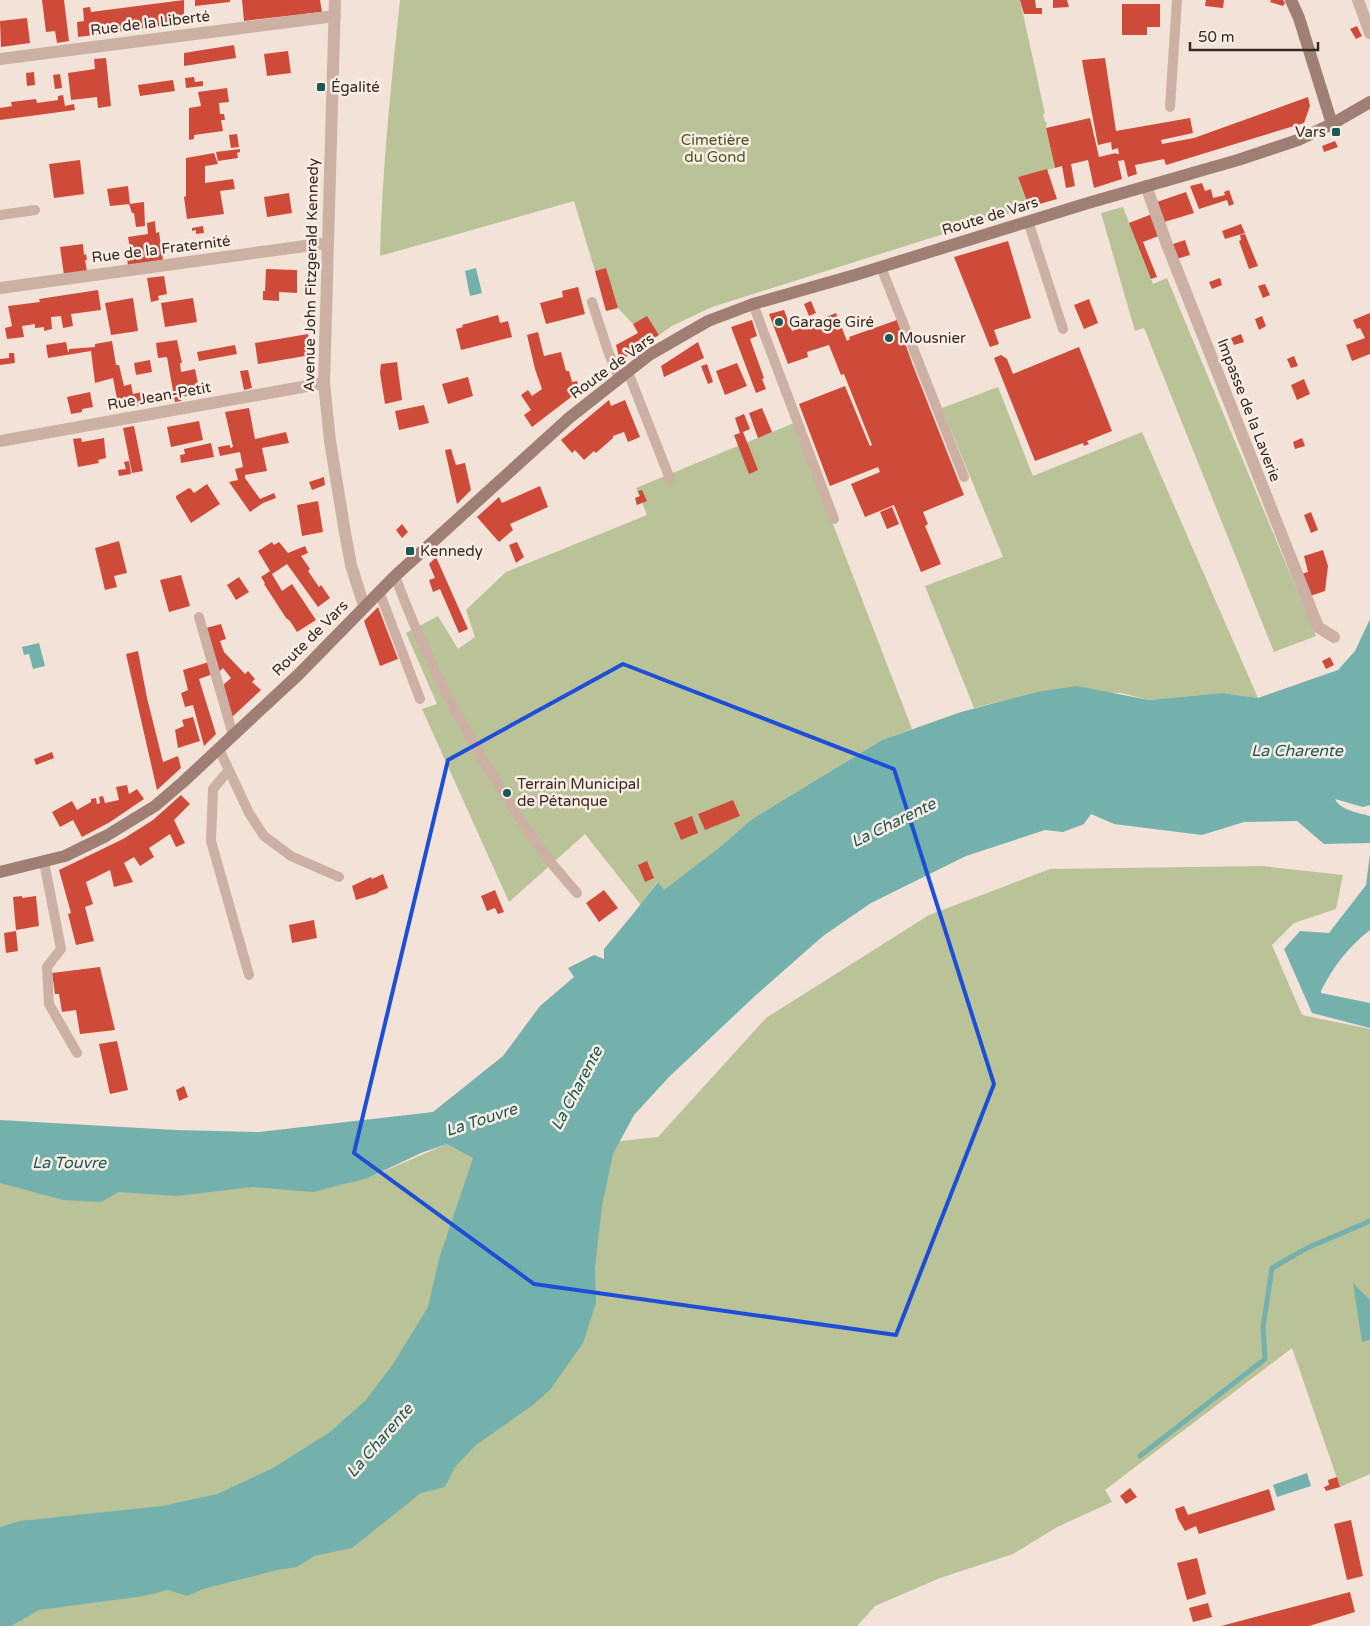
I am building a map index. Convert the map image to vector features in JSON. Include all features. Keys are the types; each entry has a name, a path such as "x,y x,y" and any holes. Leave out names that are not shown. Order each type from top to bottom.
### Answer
{"main road":[{"path":"1291,0 1299,18 1332,124"},
{"name":"Route de Vars","path":"0,872 65,856 106,836 155,806 219,749 298,674 395,576 569,418 649,355 708,321 753,304 1238,160 1298,140 1332,124 1370,102"}],"street":[{"name":"Avenue John Fitzgerald Kennedy","path":"335,0 324,384 330,441 345,533 351,566 364,606"},
{"path":"1363,4 1370,33"},
{"name":"Rue de la Liberté","path":"0,59 334,16"},
{"name":"Impasse de la Laverie","path":"1146,186 1166,242 1318,627 1334,637"},
{"name":"Rue de la Fraternité","path":"0,288 327,243"},
{"name":"Rue Jean-Petit","path":"0,441 324,384"}],"lane":[{"path":"1170,106 1177,0"},
{"path":"0,216 35,210"},
{"path":"1028,221 1063,329"},
{"path":"881,267 964,477"},
{"path":"592,302 608,351 624,375 670,479"},
{"path":"753,304 834,519"},
{"path":"395,576 413,625 481,759 543,853 577,893"},
{"path":"378,592 420,699"},
{"path":"199,617 233,735"},
{"path":"219,749 249,813 264,836 291,856 339,876"},
{"path":"228,771 213,789 211,841 249,975"},
{"path":"44,862 61,949 47,967 49,1004 77,1053"}],"highlighted area":[{"path":"623,664 894,769 994,1084 896,1335 534,1284 354,1153 448,760"}],"green space":[{"name":"Cimetière du Gond","path":"400,0 1020,0 1045,114 1043,114 1045,122 1047,122 1046,128 1055,168 1018,177 1029,207 712,307 672,326 659,335 647,317 633,324 618,308 606,269 595,271 574,201 380,256 390,96"},
{"path":"1123,207 1153,284 1167,278 1316,636 1274,652 1144,328 1135,331 1101,213"},
{"path":"998,387 1033,476 1142,432 1258,698 1222,693 1149,700 1121,693 1036,692 974,708 925,586 1003,557 942,408"},
{"path":"794,423 912,729 882,740 752,819 664,891 657,882 641,905 585,834 509,902 422,709 437,704 406,633 438,616 458,649 475,637 466,610 506,572 647,515 636,488"},
{"path":"1262,866 1343,875 1336,909 1294,923 1272,945 1302,1015 1370,1029 1370,1474 1340,1487 1292,1348 1105,1490 1112,1502 1057,1527 1013,1554 940,1578 875,1606 857,1626 0,1626 0,1168 368,1178 447,1144 474,1157 658,1137 766,1018 929,915 1050,869"}],"water":[{"path":"476,268 482,293 470,296 465,271"},
{"path":"1370,619 1370,805 1363,807 1335,799 1337,803 1345,808 1370,816 1370,843 1324,844 1297,821 1244,822 1202,835 1114,824 1091,814 1084,824 1063,832 1045,830 966,856 871,903 823,936 756,995 669,1077 634,1115 613,1154 602,1206 595,1267 596,1303 583,1343 550,1390 533,1405 476,1445 455,1467 445,1487 421,1493 352,1548 314,1556 297,1567 277,1570 203,1589 187,1596 168,1590 144,1596 39,1610 11,1626 0,1626 0,1527 20,1521 162,1506 217,1494 273,1468 330,1432 366,1400 393,1364 428,1307 439,1259 473,1158 447,1144 421,1153 368,1178 313,1192 253,1187 176,1196 119,1192 101,1202 63,1200 0,1183 0,1120 176,1130 259,1132 433,1112 503,1056 540,1006 574,977 568,968 594,955 604,959 604,949 658,882 664,890 720,847 752,819 882,740 961,712 1036,692 1077,686 1149,700 1222,693 1258,698 1338,670 1355,651"},
{"path":"39,643 45,666 33,669 29,654 24,655 22,647"},
{"path":"1370,854 1370,930 1342,958 1321,993 1370,1003 1370,1028 1312,1013 1284,949 1300,931 1329,933 1366,885"},
{"path":"1353,1283 1370,1300 1370,1340 1362,1342"},
{"path":"1307,1473 1311,1486 1277,1497 1273,1485"}],"building":[{"path":"42,0 64,0 69,41 57,43 55,31 46,32"},
{"path":"184,0 184,23 78,37 77,22 84,21 83,8 90,7 91,12"},
{"path":"195,0 230,0 230,2 195,6"},
{"path":"242,0 320,0 322,12 244,21"},
{"path":"1020,0 1035,0 1036,8 1042,8 1042,14 1024,14"},
{"path":"1053,0 1067,0 1069,7 1053,8"},
{"path":"1206,0 1224,0 1223,8 1205,6"},
{"path":"1271,0 1283,0 1285,3 1283,6 1270,2"},
{"path":"1122,4 1160,4 1160,27 1147,27 1147,35 1122,35"},
{"path":"27,18 30,43 1,47 0,21"},
{"path":"1357,26 1362,36 1356,39 1350,29"},
{"path":"234,45 236,58 184,66 184,53"},
{"path":"288,51 291,73 267,76 264,54"},
{"path":"106,58 111,106 98,108 97,97 71,100 68,73 95,69 94,59"},
{"path":"1105,58 1116,131 1190,118 1193,133 1161,140 1162,144 1194,138 1308,97 1310,106 1304,123 1166,165 1164,159 1135,165 1137,174 1128,177 1124,160 1118,161 1122,179 1094,188 1088,160 1071,164 1075,186 1066,188 1062,166 1055,168 1046,128 1090,118 1099,157 1119,154 1118,148 1112,150 1111,142 1098,145 1082,60"},
{"path":"34,72 35,85 27,86 26,73"},
{"path":"60,74 62,88 55,89 53,75"},
{"path":"194,77 195,82 203,81 203,86 186,88 185,78"},
{"path":"173,80 175,91 140,96 138,85"},
{"path":"227,88 229,102 219,103 220,114 224,114 225,120 221,120 223,131 194,135 194,139 189,140 189,108 201,106 198,92"},
{"path":"63,95 65,106 74,104 75,110 0,120 0,108 12,106 11,102 36,99 37,103 58,100 58,96"},
{"path":"237,134 239,147 231,148 229,135"},
{"path":"1335,141 1338,147 1324,152 1322,146"},
{"path":"240,149 240,152 237,153 238,158 218,161 216,152"},
{"path":"214,153 218,164 205,166 205,183 233,179 235,189 220,191 224,214 187,219 184,197 186,196 186,158"},
{"path":"80,160 84,194 54,198 49,164"},
{"path":"1047,169 1057,199 1029,207 1018,177"},
{"path":"1202,183 1205,191 1211,189 1213,198 1225,195 1224,192 1229,190 1234,204 1229,206 1227,200 1199,209 1190,186"},
{"path":"128,186 130,204 110,206 107,189"},
{"path":"1186,192 1194,213 1161,223 1154,203"},
{"path":"289,193 292,213 267,217 264,197"},
{"path":"144,202 145,226 136,227 134,213 132,213 129,204"},
{"path":"1152,214 1161,235 1143,242 1157,277 1151,279 1129,223"},
{"path":"155,221 156,233 159,232 163,260 128,265 125,248 130,248 128,237 148,234 147,223"},
{"path":"1241,224 1245,233 1225,239 1222,231"},
{"path":"203,226 204,233 196,234 196,230 192,231 192,228"},
{"path":"1245,234 1258,266 1249,269 1239,241 1241,240 1240,235"},
{"path":"1185,240 1190,255 1176,259 1170,245"},
{"path":"1008,241 1031,318 994,330 999,344 990,347 954,257"},
{"path":"83,244 84,255 86,254 87,260 85,260 87,271 64,275 60,247"},
{"path":"606,268 618,308 606,311 595,271"},
{"path":"266,269 297,270 297,293 279,292 279,301 263,300"},
{"path":"164,276 167,294 158,296 159,300 151,302 147,278"},
{"path":"1220,278 1222,285 1212,289 1209,282"},
{"path":"1265,284 1270,295 1263,298 1258,286"},
{"path":"578,287 585,314 546,324 540,303 563,297 562,291"},
{"path":"98,290 101,310 71,314 73,326 63,328 61,316 51,317 52,329 44,331 44,327 35,328 35,324 22,326 24,337 7,339 5,328 12,326 8,306 40,302 39,299"},
{"path":"133,298 138,331 111,335 105,303"},
{"path":"193,298 197,322 165,327 161,303"},
{"path":"1089,299 1098,323 1084,329 1074,305"},
{"path":"811,301 816,313 809,316 804,304"},
{"path":"784,310 792,331 836,313 847,341 850,339 849,337 897,320 964,495 923,512 928,524 925,526 941,564 921,572 894,505 865,517 851,484 880,472 878,467 830,486 799,404 845,386 869,444 870,446 872,445 844,374 841,375 829,345 807,352 808,357 788,364 769,314"},
{"path":"1370,313 1370,354 1352,361 1346,345 1365,338 1360,328 1357,329 1353,320"},
{"path":"498,315 500,323 508,321 512,337 461,350 456,329 463,327 462,325"},
{"path":"647,316 659,335 620,361 616,345 638,333 633,324"},
{"path":"1262,316 1266,326 1259,330 1255,319"},
{"path":"752,320 757,336 750,339 766,389 756,393 731,327"},
{"path":"538,332 544,356 561,352 566,371 569,371 572,382 577,381 579,391 532,427 524,415 531,410 521,395 528,390 532,396 542,389 527,335"},
{"path":"308,334 311,355 258,364 255,343"},
{"path":"1241,334 1244,342 1234,345 1231,338"},
{"path":"177,340 182,363 180,363 181,372 195,369 200,393 181,397 181,401 175,402 167,357 158,358 156,343"},
{"path":"112,341 116,365 119,365 124,386 131,384 133,394 142,392 144,405 119,409 113,378 95,383 91,351 48,358 46,345 66,342 68,352 69,349 95,347 95,344"},
{"path":"698,342 704,358 664,377 661,366"},
{"path":"235,345 237,354 199,361 197,352"},
{"path":"1079,347 1112,431 1087,441 1089,444 1084,446 1083,443 1035,461 994,358 1001,355 1007,359 1013,374"},
{"path":"9,353 14,353 15,363 0,365 0,359 9,358"},
{"path":"1294,356 1298,366 1291,368 1287,359"},
{"path":"150,360 152,372 136,375 134,363"},
{"path":"397,362 402,400 385,404 380,373 381,364"},
{"path":"737,363 747,386 725,395 716,371"},
{"path":"707,364 713,382 708,384 701,366"},
{"path":"248,370 252,388 244,390 240,371"},
{"path":"468,377 473,396 448,404 442,384"},
{"path":"1304,379 1310,394 1297,400 1291,385"},
{"path":"90,392 93,407 71,414 67,397"},
{"path":"609,400 611,406 625,400 640,437 628,442 624,432 613,436 596,453 594,451 584,460 575,450 572,453 561,440"},
{"path":"424,405 429,423 399,430 395,411"},
{"path":"249,408 255,439 286,432 289,443 262,448 267,471 245,475 245,478 260,499 274,493 276,498 263,503 250,512 229,482 238,480 235,469 243,467 240,452 220,456 218,447 230,445 230,448 233,447 225,412"},
{"path":"762,408 772,432 758,438 749,413"},
{"path":"744,414 750,429 743,432 758,470 749,474 734,435 740,433 735,418"},
{"path":"199,421 203,440 171,447 167,427"},
{"path":"134,426 143,471 132,473 123,428"},
{"path":"81,438 82,442 104,438 106,458 98,460 99,463 78,467 73,439"},
{"path":"1302,438 1305,446 1295,449 1293,442"},
{"path":"211,443 214,457 181,463 180,455 185,454 184,449"},
{"path":"451,449 456,465 465,463 471,490 457,504 445,450"},
{"path":"129,461 131,474 119,476 118,470 126,469 124,462"},
{"path":"324,477 325,485 312,490 309,482"},
{"path":"207,484 220,504 191,523 176,496 189,488 194,493"},
{"path":"540,486 548,507 510,524 513,530 499,542 477,517 499,497 502,503"},
{"path":"642,490 647,501 637,505 635,498 640,496 638,491"},
{"path":"318,501 323,532 302,536 297,505"},
{"path":"892,507 899,524 887,529 880,512"},
{"path":"1311,512 1318,530 1311,533 1304,515"},
{"path":"402,524 408,532 402,538 396,530"},
{"path":"119,541 127,573 114,576 117,587 105,590 95,548"},
{"path":"272,542 274,545 279,542 288,553 305,546 308,553 301,556 310,569 308,571 319,587 321,585 330,598 318,607 287,564 272,574 282,591 292,584 316,620 297,632 286,618 261,577 270,571 258,551"},
{"path":"517,542 524,557 516,563 509,545"},
{"path":"1323,550 1328,566 1325,591 1310,596 1301,574 1308,572 1304,556"},
{"path":"436,557 468,629 459,633 440,589 433,592 429,580 435,578 429,564"},
{"path":"181,575 190,606 169,612 160,580"},
{"path":"239,577 249,592 236,600 227,585"},
{"path":"378,607 398,659 380,666 364,621"},
{"path":"221,624 226,639 220,641 224,652 245,674 248,671 255,679 252,682 261,690 232,717 222,686 231,678 223,668 219,672 206,628"},
{"path":"138,651 147,698 163,762 178,756 181,768 157,790 126,654"},
{"path":"1330,657 1334,665 1326,669 1322,661"},
{"path":"209,662 213,674 199,679 216,734 204,746 193,705 185,707 181,693 188,690 183,670"},
{"path":"193,717 200,741 178,748 175,730 184,726 182,720"},
{"path":"52,752 54,758 36,765 34,759"},
{"path":"127,785 129,794 137,789 144,799 110,822 82,837 73,820 60,827 52,812 72,801 77,810 91,802 91,799 96,798 97,804 100,803 99,797 103,796 105,803 119,800 116,787"},
{"path":"181,795 190,804 174,820 185,843 176,847 170,834 149,848 154,857 140,866 134,857 124,863 133,882 114,887 110,870 86,882 93,904 85,907 94,941 76,945 68,914 71,913 59,870 123,839 153,820"},
{"path":"733,800 740,816 705,830 698,814"},
{"path":"692,816 698,833 681,840 674,823"},
{"path":"647,861 654,878 645,882 638,865"},
{"path":"383,874 388,888 356,900 352,886 371,877 372,879"},
{"path":"495,890 504,912 498,914 495,908 487,911 481,896"},
{"path":"604,890 618,908 599,922 586,903"},
{"path":"22,896 22,898 36,896 39,926 16,930 13,897"},
{"path":"314,920 317,938 292,943 289,925"},
{"path":"16,931 18,951 6,953 4,933"},
{"path":"100,967 115,1030 80,1034 76,1010 62,1012 59,994 55,994 52,973"},
{"path":"117,1041 128,1090 110,1094 99,1044"},
{"path":"184,1086 188,1097 179,1101 176,1090"},
{"path":"1337,1477 1340,1487 1326,1491 1324,1487 1329,1485 1328,1480"},
{"path":"1130,1488 1137,1497 1126,1504 1120,1496"},
{"path":"1269,1489 1275,1510 1199,1534 1196,1526 1185,1531 1175,1509 1184,1506 1188,1515"},
{"path":"1351,1520 1363,1576 1347,1580 1334,1524"},
{"path":"1197,1558 1206,1594 1187,1600 1177,1563"},
{"path":"1350,1592 1355,1612 1309,1626 1221,1626"},
{"path":"1208,1603 1212,1617 1193,1622 1189,1608"}],"waterway":[{"path":"1140,1456 1265,1359 1263,1327 1272,1268 1307,1248 1370,1221"}],"place":[{"name":"Égalité","path":"321,87"},
{"name":"Vars","path":"1336,132"},
{"name":"Garage Giré","path":"779,322"},
{"name":"Mousnier","path":"889,338"},
{"name":"Kennedy","path":"410,551"},
{"name":"Terrain Municipal de Pétanque","path":"507,793"}],"water label":[{"name":"La Charente","path":"1297,750"},
{"name":"La Charente","path":"893,822"},
{"name":"La Charente","path":"576,1088"},
{"name":"La Touvre","path":"481,1119"},
{"name":"La Touvre","path":"69,1162"},
{"name":"La Charente","path":"379,1440"}]}
